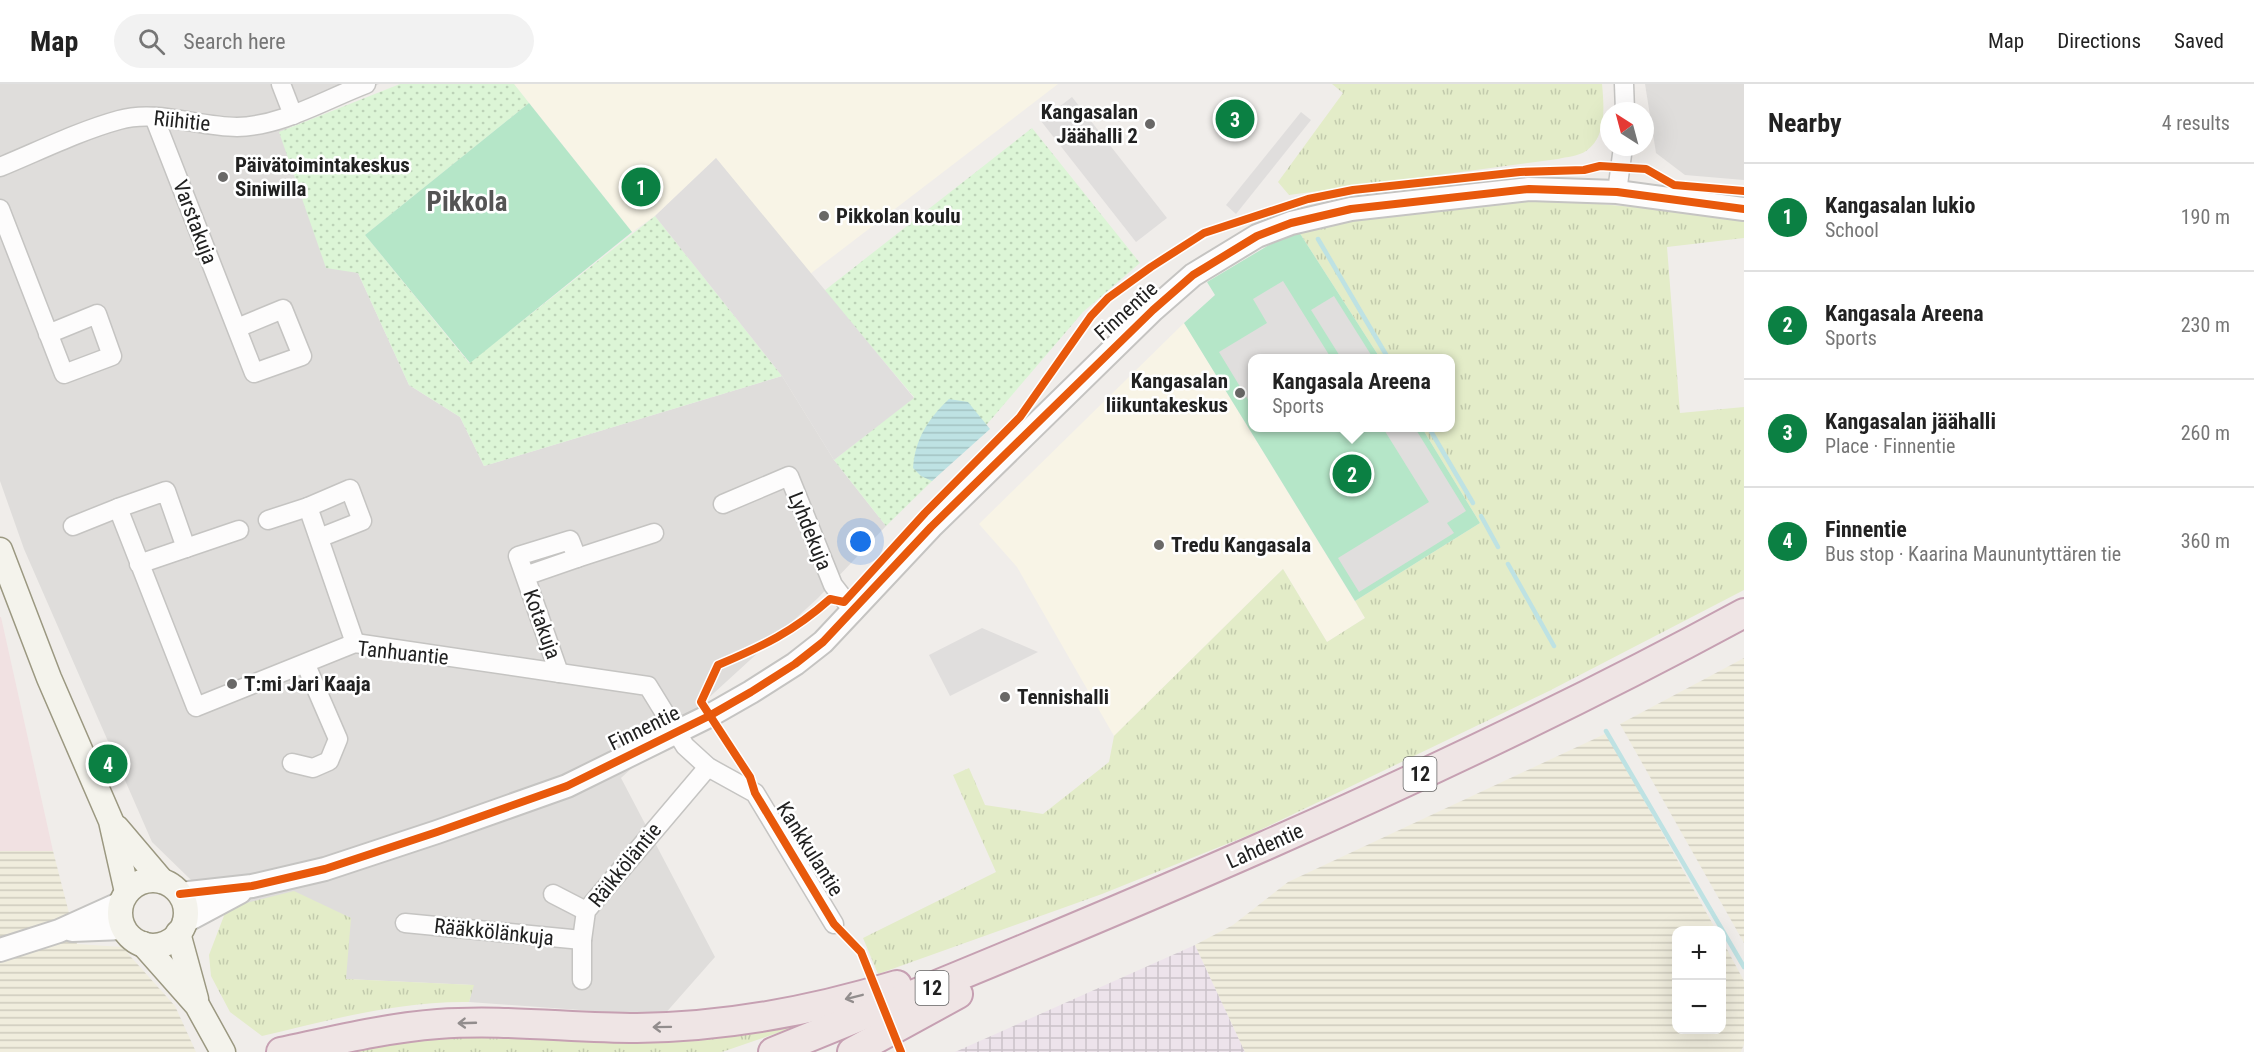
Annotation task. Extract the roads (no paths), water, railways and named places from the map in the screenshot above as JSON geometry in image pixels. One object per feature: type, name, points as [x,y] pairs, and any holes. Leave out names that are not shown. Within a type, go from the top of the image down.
[{"type":"highway","name":"Lahdentie","points":[[773,1052],[1090,923],[1333,816],[1607,684],[1744,613]]},
{"type":"highway","points":[[281,1052],[397,1029],[437,1024],[513,1022],[638,1028],[749,1019],[870,993],[1090,923]]},
{"type":"highway","points":[[852,1052],[1090,923]]},
{"type":"main road","points":[[0,550],[49,678],[111,821],[124,897],[120,912],[124,928],[129,935],[143,944],[197,1005],[223,1052]]},
{"type":"main road","points":[[111,821],[171,887],[186,912],[181,928],[197,1005]]},
{"type":"main road","points":[[124,897],[143,881],[171,887]]},
{"type":"main road","points":[[143,944],[162,944],[181,928]]},
{"type":"street","points":[[281,84],[293,115]]},
{"type":"street","name":"Riihitie","points":[[0,167],[120,119],[154,117],[236,127],[261,124],[293,115],[366,84]]},
{"type":"street","points":[[1624,84],[1625,102]]},
{"type":"street","name":"Varstakuja","points":[[154,117],[237,328]]},
{"type":"street","points":[[1617,192],[1622,156]]},
{"type":"street","name":"Finnentie","points":[[171,887],[252,886],[325,869],[567,786],[710,716],[795,664],[823,642],[854,612],[932,526],[1120,339],[1193,275],[1257,236],[1291,223],[1351,208],[1529,189],[1617,192],[1744,209]]},
{"type":"street","points":[[0,209],[48,334]]},
{"type":"street","name":"Lyhdekuja","points":[[723,504],[789,476],[832,585],[854,612]]},
{"type":"street","points":[[268,520],[308,507],[350,489],[362,521],[319,538]]},
{"type":"street","points":[[74,526],[166,491],[186,548]]},
{"type":"street","points":[[308,507],[355,644]]},
{"type":"street","name":"Tanhuantie","points":[[118,508],[196,707],[355,644],[648,686],[675,732]]},
{"type":"street","points":[[139,564],[239,530]]},
{"type":"street","name":"Kotakuja","points":[[559,673],[525,576],[654,533]]},
{"type":"street","points":[[292,764],[314,768],[329,761],[338,739],[306,665]]},
{"type":"street","name":"Kankkulantie","points":[[675,732],[708,767],[754,793],[834,924]]},
{"type":"street","name":"Räikköläntie","points":[[582,980],[582,940],[586,911],[708,767]]},
{"type":"street","name":"Finnentie","points":[[181,928],[252,886]]},
{"type":"street","points":[[553,894],[586,911]]},
{"type":"street","points":[[0,950],[59,931],[124,897]]},
{"type":"street","name":"Rääkkölänkuja","points":[[405,923],[582,940]]},
{"type":"street","points":[[59,931],[124,928]]},
{"type":"water","points":[[949,399],[968,402],[990,429],[932,481],[921,476],[913,468],[914,458],[924,430]]},
{"type":"waterway","points":[[1318,239],[1386,354]]},
{"type":"waterway","points":[[1431,432],[1473,503]]},
{"type":"waterway","points":[[1481,516],[1498,547]]},
{"type":"waterway","points":[[1508,564],[1554,646]]},
{"type":"waterway","points":[[1606,731],[1744,967]]},
{"type":"place","name":"Kangasalan jäähalli","points":[[1235,119]]},
{"type":"place","name":"Kangasalan Jäähalli 2","points":[[1150,124]]},
{"type":"place","name":"Päivätoimintakeskus Siniwilla","points":[[223,177]]},
{"type":"place","name":"Kangasalan lukio","points":[[641,187]]},
{"type":"place","name":"Pikkolan koulu","points":[[824,216]]},
{"type":"place","name":"Kangasalan liikuntakeskus","points":[[1240,393]]},
{"type":"place","name":"Kangasala Areena","points":[[1352,474]]},
{"type":"place","name":"Tredu Kangasala","points":[[1159,545]]},
{"type":"place","name":"T:mi Jari Kaaja","points":[[232,684]]},
{"type":"place","name":"Tennishalli","points":[[1005,697]]},
{"type":"place","name":"Finnentie","points":[[108,764]]},
{"type":"district","name":"Pikkola","points":[[467,202]]}]
